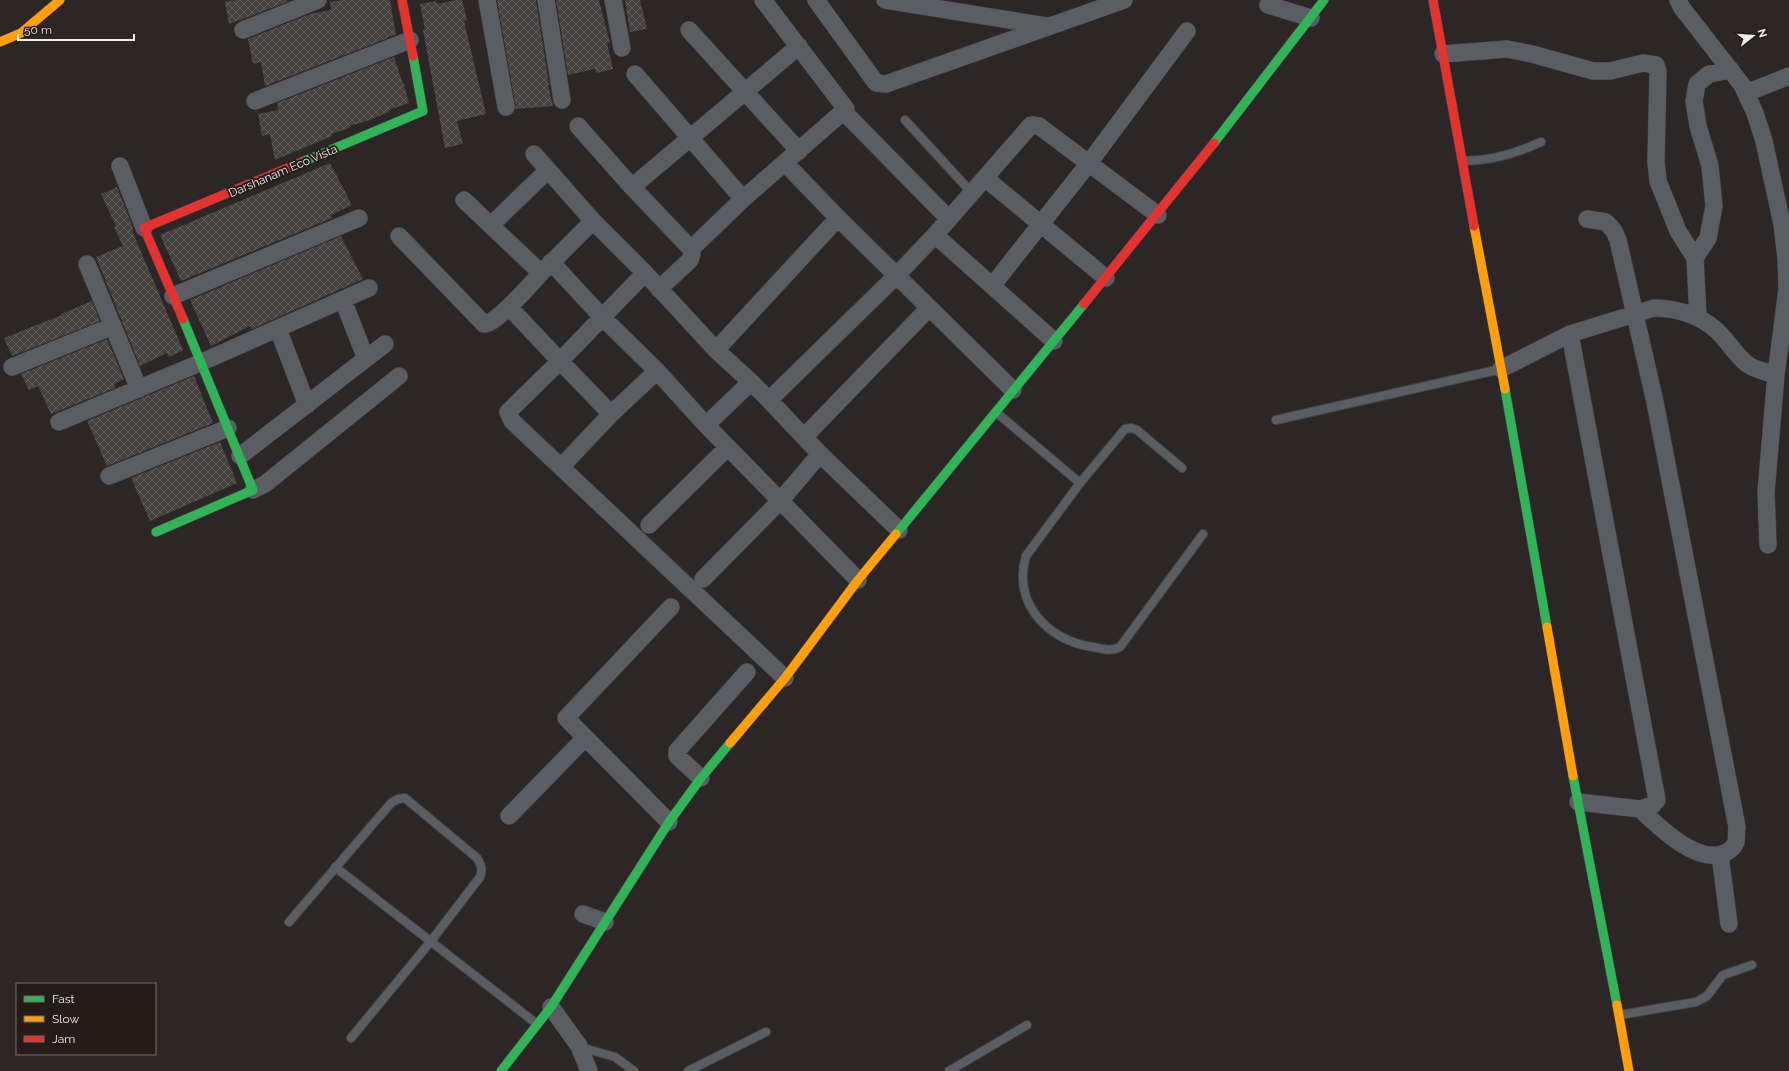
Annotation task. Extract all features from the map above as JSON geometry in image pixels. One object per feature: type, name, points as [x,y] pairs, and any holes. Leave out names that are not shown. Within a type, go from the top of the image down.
[{"type":"street","points":[[0,42],[21,33],[60,0]]},
{"type":"street","points":[[243,30],[318,0]]},
{"type":"street","name":"Darshanam Eco Vista","points":[[144,228],[421,112],[424,109],[402,0]]},
{"type":"street","points":[[487,0],[506,107]]},
{"type":"street","points":[[546,0],[562,100]]},
{"type":"street","points":[[613,0],[622,48]]},
{"type":"street","points":[[691,249],[743,199],[844,112],[845,106],[763,0]]},
{"type":"street","points":[[816,0],[876,83],[880,84],[886,84],[1124,0]]},
{"type":"street","points":[[885,0],[1048,27]]},
{"type":"street","points":[[501,1071],[551,1007],[669,822],[701,778],[785,678],[858,580],[1186,180],[1324,0]]},
{"type":"street","points":[[1433,0],[1461,161],[1501,369],[1578,802],[1629,1071]]},
{"type":"street","points":[[1678,0],[1682,8],[1731,70],[1746,93],[1755,113],[1764,141],[1782,224],[1786,258],[1787,289],[1776,375],[1766,492],[1768,545]]},
{"type":"street","points":[[1268,5],[1311,18]]},
{"type":"street","points":[[689,30],[800,151]]},
{"type":"street","points":[[992,286],[1089,164],[1187,31]]},
{"type":"street","points":[[255,101],[410,40]]},
{"type":"street","points":[[632,187],[799,46]]},
{"type":"street","points":[[1442,54],[1507,49],[1532,54],[1593,71],[1610,71],[1643,63],[1656,65],[1658,72],[1656,162],[1658,181],[1678,231],[1695,258],[1698,317]]},
{"type":"street","points":[[1695,258],[1708,238],[1714,206],[1710,166],[1698,126],[1694,101],[1697,84],[1709,74],[1731,70]]},
{"type":"street","points":[[635,74],[743,199]]},
{"type":"street","points":[[1746,93],[1789,76]]},
{"type":"street","points":[[844,112],[949,219]]},
{"type":"street","points":[[769,400],[935,236],[1031,125],[1034,125],[1158,214]]},
{"type":"street","points":[[578,126],[632,187],[691,249],[692,254],[690,260],[659,289]]},
{"type":"street","points":[[534,154],[593,221],[645,273],[716,350],[751,382],[820,454],[899,530]]},
{"type":"street","points":[[785,163],[928,308],[1013,390]]},
{"type":"street","points":[[120,166],[144,228],[202,362],[253,490]]},
{"type":"street","points":[[491,226],[548,170]]},
{"type":"street","points":[[985,178],[1106,278]]},
{"type":"street","points":[[464,200],[491,226],[546,268],[602,317],[656,370],[706,425],[858,580]]},
{"type":"street","points":[[173,296],[359,218]]},
{"type":"street","points":[[716,350],[838,218]]},
{"type":"street","points":[[1587,219],[1606,222],[1614,231],[1618,240],[1655,402],[1737,827],[1735,844],[1728,851],[1720,855],[1712,856],[1702,854],[1682,844],[1664,831],[1640,809]]},
{"type":"street","points":[[399,236],[484,324],[488,324],[509,307],[593,221]]},
{"type":"street","points":[[935,236],[1054,341]]},
{"type":"street","points":[[87,264],[139,389]]},
{"type":"street","points":[[645,273],[560,361],[508,412],[512,421],[785,678]]},
{"type":"street","points":[[59,422],[202,362],[369,288]]},
{"type":"street","points":[[343,300],[366,359]]},
{"type":"street","points":[[509,307],[611,414]]},
{"type":"street","points":[[804,437],[928,308]]},
{"type":"street","points":[[1501,369],[1570,334],[1654,308],[1666,308],[1698,317],[1721,334],[1746,364],[1752,368],[1776,375]]},
{"type":"street","points":[[12,367],[113,326]]},
{"type":"street","points":[[278,329],[306,405]]},
{"type":"street","points":[[1570,334],[1657,800],[1653,805],[1640,809],[1578,802]]},
{"type":"street","points":[[240,456],[385,344]]},
{"type":"street","points":[[561,467],[611,414],[656,370]]},
{"type":"street","points":[[156,532],[265,484],[399,376]]},
{"type":"street","points":[[706,425],[751,382]]},
{"type":"street","points":[[108,476],[228,428]]},
{"type":"street","points":[[649,525],[728,447]]},
{"type":"street","points":[[703,579],[780,500],[820,454]]},
{"type":"street","points":[[669,822],[567,720],[566,716],[671,607]]},
{"type":"street","points":[[701,778],[677,756],[677,751],[747,672]]},
{"type":"street","points":[[509,816],[585,738]]},
{"type":"street","points":[[1720,855],[1729,924]]},
{"type":"street","points":[[583,914],[605,922]]},
{"type":"street","points":[[551,1007],[579,1046],[588,1071]]},
{"type":"lane","points":[[905,120],[972,193]]},
{"type":"lane","points":[[1461,161],[1474,161],[1514,153],[1541,142]]},
{"type":"lane","points":[[1276,420],[1501,369]]},
{"type":"lane","points":[[996,412],[1080,483]]},
{"type":"lane","points":[[1182,468],[1137,430],[1131,428],[1125,429],[1080,483],[1026,556],[1022,570],[1026,596],[1036,617],[1061,638],[1090,647],[1111,650],[1120,647],[1203,534]]},
{"type":"lane","points":[[289,922],[391,803],[398,799],[405,798],[477,858],[482,870],[480,876],[431,941],[351,1038]]},
{"type":"lane","points":[[336,867],[538,1024]]},
{"type":"lane","points":[[1618,1015],[1696,1002],[1707,996],[1723,974],[1752,965]]},
{"type":"lane","points":[[949,1071],[1027,1025]]},
{"type":"lane","points":[[688,1071],[766,1032]]},
{"type":"lane","points":[[579,1046],[615,1057],[634,1071]]},
{"type":"building","points":[[235,0],[286,0],[287,2],[229,24],[225,2]]},
{"type":"building","points":[[342,0],[390,0],[396,35],[387,37],[388,38],[265,86],[261,62],[253,64],[248,39],[310,14],[331,10],[330,2]]},
{"type":"building","points":[[462,0],[467,20],[464,21],[486,114],[457,121],[463,144],[445,148],[423,30],[425,30],[420,4],[436,1],[437,4]]},
{"type":"building","points":[[497,0],[536,0],[548,85],[553,106],[516,109]]},
{"type":"building","points":[[556,0],[599,0],[610,43],[607,43],[613,69],[596,73],[595,69],[568,75]]},
{"type":"building","points":[[625,0],[640,0],[647,29],[630,32]]},
{"type":"building","points":[[394,57],[409,103],[389,110],[389,112],[364,122],[349,126],[350,128],[331,134],[332,136],[275,160],[270,134],[262,136],[258,114],[278,110],[277,103]]},
{"type":"building","points":[[330,163],[352,205],[331,215],[332,218],[181,281],[160,235]]},
{"type":"building","points":[[117,187],[132,225],[133,233],[183,350],[169,357],[167,353],[140,366],[96,257],[123,246],[114,227],[116,226],[101,194]]},
{"type":"building","points":[[341,236],[363,279],[252,329],[250,326],[211,346],[190,300]]},
{"type":"building","points":[[92,301],[100,321],[12,356],[4,338],[62,315],[61,314]]},
{"type":"building","points":[[107,339],[124,379],[114,384],[115,388],[51,414],[38,386],[29,390],[21,374]]},
{"type":"building","points":[[194,376],[213,423],[107,466],[87,421]]},
{"type":"building","points":[[220,442],[237,483],[150,521],[131,478]]},
{"type":"traffic: fast","points":[[1214,143],[1324,0]]},
{"type":"traffic: fast","points":[[302,162],[423,111],[413,56]]},
{"type":"traffic: fast","points":[[896,534],[1084,304]]},
{"type":"traffic: fast","points":[[156,532],[253,490],[183,319]]},
{"type":"traffic: fast","points":[[1505,389],[1547,627]]},
{"type":"traffic: fast","points":[[501,1071],[551,1007],[669,822],[701,778],[730,743]]},
{"type":"traffic: fast","points":[[1573,776],[1617,1005]]},
{"type":"traffic: slow","points":[[0,42],[21,33],[60,0]]},
{"type":"traffic: slow","points":[[1474,226],[1505,389]]},
{"type":"traffic: slow","points":[[730,743],[785,678],[858,580],[896,534]]},
{"type":"traffic: slow","points":[[1547,627],[1573,776]]},
{"type":"traffic: slow","points":[[1617,1005],[1629,1071]]},
{"type":"traffic: jam","points":[[402,0],[413,56]]},
{"type":"traffic: jam","points":[[1433,0],[1474,226]]},
{"type":"traffic: jam","points":[[1084,304],[1214,143]]},
{"type":"traffic: jam","points":[[183,319],[144,228],[302,162]]}]
